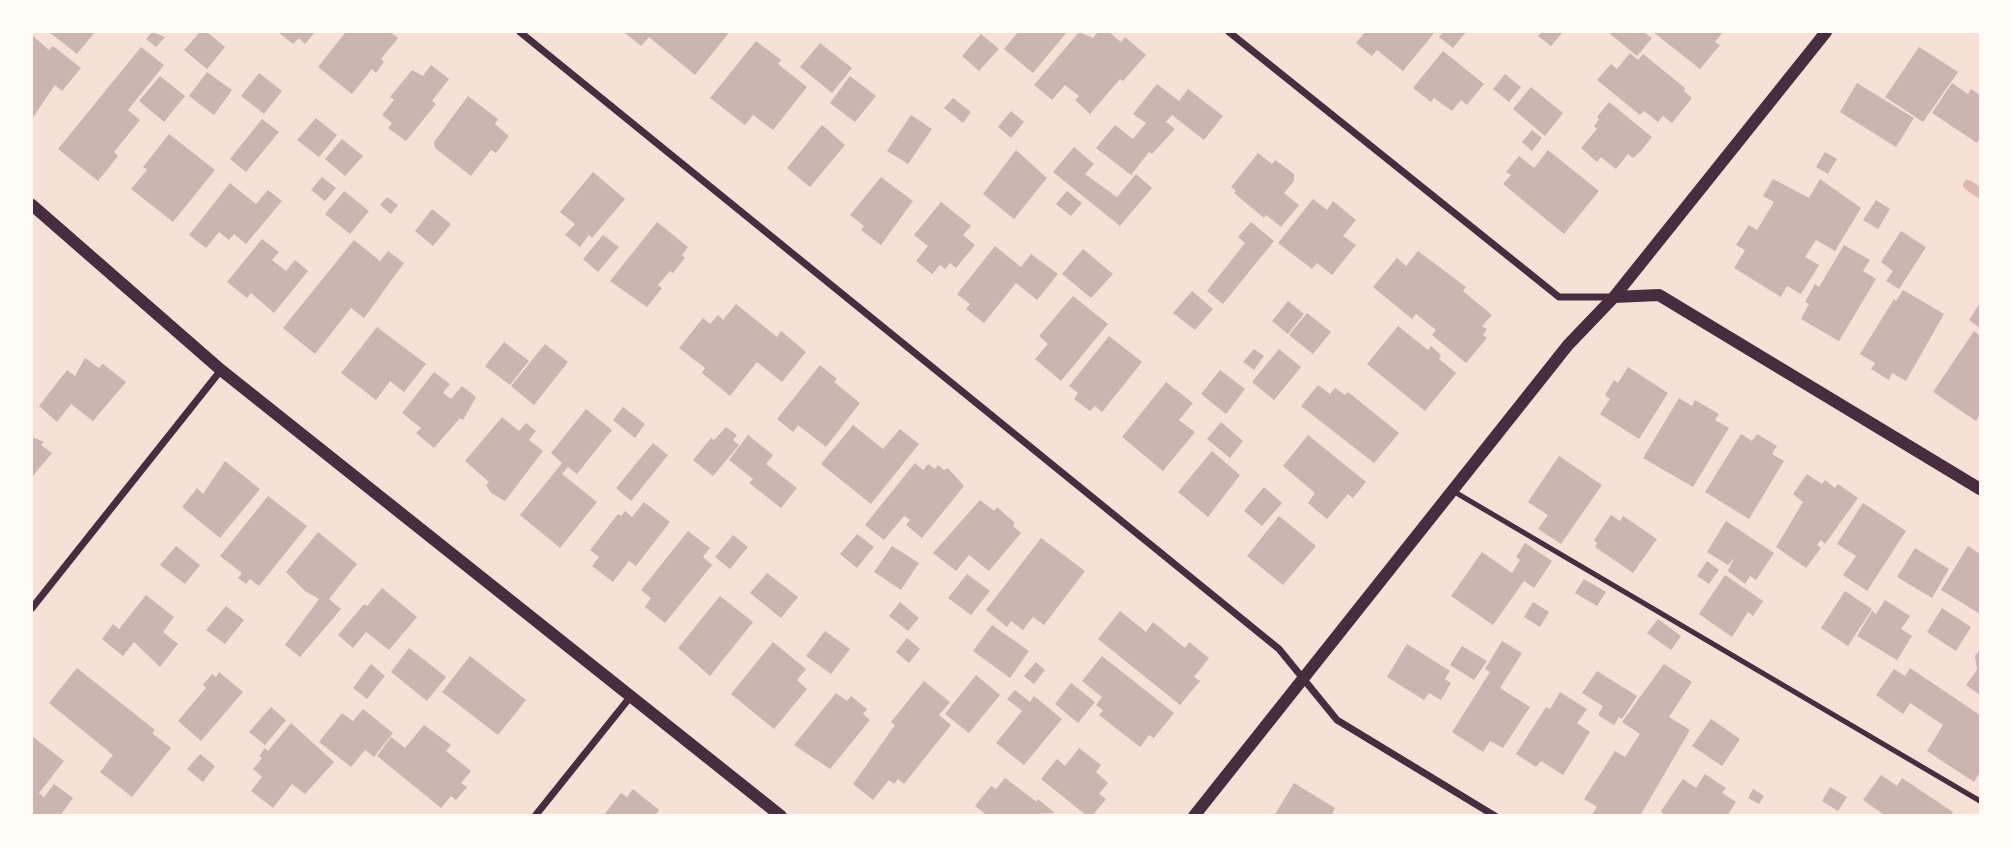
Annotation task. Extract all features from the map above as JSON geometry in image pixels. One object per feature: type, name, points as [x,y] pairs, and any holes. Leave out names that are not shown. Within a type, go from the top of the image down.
[{"type":"street","points":[[520,32],[1279,649],[1337,720],[1495,816]]},
{"type":"street","points":[[1228,32],[1559,297],[1659,295],[1980,489]]},
{"type":"street","points":[[1195,816],[1568,345],[1614,297],[1826,32]]},
{"type":"street","points":[[32,205],[221,370],[781,816]]},
{"type":"street","points":[[32,608],[221,370]]},
{"type":"street","points":[[535,816],[631,696]]},
{"type":"lane","points":[[1453,491],[1980,801]]},
{"type":"building","points":[[49,32],[95,32],[77,54]]},
{"type":"building","points":[[152,32],[165,37],[156,47],[146,39]]},
{"type":"building","points":[[200,32],[207,32],[225,47],[207,69],[184,50]]},
{"type":"building","points":[[278,32],[315,32],[305,44],[299,38],[293,44]]},
{"type":"building","points":[[343,32],[390,32],[398,38],[381,59],[384,62],[376,73],[372,69],[352,94],[318,67],[345,33]]},
{"type":"building","points":[[624,32],[728,34],[695,75],[649,37],[641,46]]},
{"type":"building","points":[[1018,32],[1067,32],[1033,73],[1004,49]]},
{"type":"building","points":[[1079,32],[1093,38],[1098,32],[1109,32],[1121,42],[1125,37],[1146,55],[1123,81],[1120,79],[1090,114],[1075,100],[1079,96],[1065,85],[1052,100],[1034,85]]},
{"type":"building","points":[[1365,32],[1435,32],[1403,71],[1377,50],[1372,56],[1356,43]]},
{"type":"building","points":[[1443,32],[1466,32],[1453,48],[1439,37]]},
{"type":"building","points":[[1542,32],[1562,33],[1551,46],[1538,36]]},
{"type":"building","points":[[1644,32],[1652,38],[1637,56],[1610,34]]},
{"type":"building","points":[[1653,32],[1723,32],[1715,42],[1720,45],[1700,69]]},
{"type":"building","points":[[981,34],[999,49],[979,71],[962,56]]},
{"type":"building","points":[[32,35],[49,50],[53,46],[81,68],[62,91],[55,85],[32,119]]},
{"type":"building","points":[[756,41],[781,60],[778,64],[807,87],[773,130],[753,115],[745,125],[710,98]]},
{"type":"building","points":[[820,43],[852,68],[832,93],[800,67]]},
{"type":"building","points":[[141,47],[164,65],[128,110],[140,120],[114,152],[118,156],[98,181],[58,149]]},
{"type":"building","points":[[1919,47],[1958,72],[1923,122],[1885,97]]},
{"type":"building","points":[[1443,51],[1484,84],[1467,105],[1461,100],[1452,111],[1434,98],[1431,102],[1413,88]]},
{"type":"building","points":[[1630,53],[1638,60],[1643,54],[1685,88],[1684,91],[1692,98],[1672,123],[1663,116],[1658,122],[1644,111],[1640,115],[1597,80],[1611,64],[1617,69]]},
{"type":"building","points":[[431,65],[449,79],[432,101],[436,104],[406,141],[388,128],[392,123],[382,115],[394,100],[390,97],[412,70],[423,76]]},
{"type":"building","points":[[207,72],[232,90],[214,115],[189,96]]},
{"type":"building","points":[[259,73],[282,91],[264,114],[241,96]]},
{"type":"building","points":[[1505,74],[1521,87],[1509,102],[1493,89]]},
{"type":"building","points":[[160,76],[185,96],[164,122],[139,101]]},
{"type":"building","points":[[850,76],[876,96],[855,122],[830,103]]},
{"type":"building","points":[[1857,83],[1914,118],[1896,147],[1840,112]]},
{"type":"building","points":[[1952,83],[1968,94],[1971,89],[1980,95],[1980,138],[1977,143],[1932,113]]},
{"type":"building","points":[[1157,84],[1179,101],[1188,89],[1223,116],[1204,140],[1172,115],[1166,122],[1175,129],[1152,154],[1149,152],[1131,175],[1096,148],[1115,125],[1133,139],[1146,123],[1133,114]]},
{"type":"building","points":[[1531,87],[1563,113],[1545,136],[1513,109]]},
{"type":"building","points":[[468,96],[498,119],[495,124],[509,136],[496,153],[491,150],[471,176],[435,148],[434,142]]},
{"type":"building","points":[[953,98],[971,112],[963,123],[944,108]]},
{"type":"building","points":[[1609,102],[1652,137],[1633,158],[1628,154],[1616,169],[1601,157],[1597,162],[1581,148],[1597,129],[1594,126],[1599,119],[1597,117]]},
{"type":"building","points":[[1011,111],[1024,122],[1011,138],[998,127]]},
{"type":"building","points":[[911,115],[932,129],[908,164],[887,151]]},
{"type":"building","points":[[316,118],[337,135],[319,157],[297,140]]},
{"type":"building","points":[[262,119],[279,132],[246,172],[230,159]]},
{"type":"building","points":[[822,125],[845,145],[810,187],[787,168]]},
{"type":"building","points":[[1532,130],[1542,138],[1532,151],[1522,142]]},
{"type":"building","points":[[169,134],[215,170],[173,222],[131,189],[147,170],[143,167]]},
{"type":"building","points":[[342,139],[363,156],[345,176],[325,159]]},
{"type":"building","points":[[1074,147],[1094,164],[1085,174],[1117,197],[1136,174],[1152,188],[1120,226],[1053,172]]},
{"type":"building","points":[[1016,150],[1047,178],[1014,219],[983,194]]},
{"type":"building","points":[[1548,150],[1599,191],[1564,234],[1503,184],[1511,175],[1506,172],[1519,156],[1534,168]]},
{"type":"building","points":[[1825,152],[1837,159],[1828,174],[1816,167]]},
{"type":"building","points":[[1258,153],[1272,164],[1275,160],[1294,174],[1294,181],[1284,193],[1299,205],[1281,227],[1266,215],[1264,218],[1234,193],[1236,191],[1231,187]]},
{"type":"building","points":[[593,172],[625,199],[592,238],[589,235],[580,247],[565,235],[575,224],[560,212]]},
{"type":"building","points":[[322,177],[336,188],[325,201],[311,190]]},
{"type":"building","points":[[881,177],[913,201],[881,245],[861,230],[864,226],[850,215]]},
{"type":"building","points":[[1773,179],[1809,198],[1820,179],[1861,208],[1835,251],[1816,240],[1805,257],[1819,265],[1801,294],[1787,286],[1781,297],[1734,268],[1745,250],[1736,245],[1749,225],[1757,230],[1774,202],[1763,196]]},
{"type":"building","points":[[230,183],[256,204],[268,190],[282,201],[246,244],[234,234],[229,240],[219,232],[206,248],[189,235]]},
{"type":"building","points":[[344,191],[369,211],[350,234],[325,214]]},
{"type":"building","points":[[1067,191],[1082,203],[1071,216],[1056,204]]},
{"type":"building","points":[[387,197],[398,205],[391,214],[380,205]]},
{"type":"building","points":[[1313,199],[1327,210],[1333,201],[1356,220],[1343,236],[1356,245],[1332,275],[1317,263],[1312,269],[1278,243]]},
{"type":"building","points":[[1876,200],[1890,209],[1878,229],[1863,220]]},
{"type":"building","points":[[941,202],[971,226],[963,235],[975,245],[956,268],[950,263],[945,269],[940,265],[932,274],[916,261],[928,246],[914,235]]},
{"type":"building","points":[[432,209],[451,224],[433,246],[415,231]]},
{"type":"building","points":[[657,222],[688,247],[682,255],[685,258],[673,273],[670,271],[658,285],[662,288],[647,307],[610,281]]},
{"type":"building","points":[[1251,222],[1274,241],[1223,304],[1207,291],[1245,243],[1238,237]]},
{"type":"building","points":[[1901,231],[1926,247],[1899,289],[1886,281],[1893,271],[1881,262]]},
{"type":"building","points":[[603,235],[619,247],[598,272],[583,259]]},
{"type":"building","points":[[262,239],[279,252],[272,260],[286,271],[295,260],[308,271],[274,313],[251,293],[247,298],[227,282]]},
{"type":"building","points":[[354,240],[380,261],[388,251],[404,263],[364,318],[351,308],[315,354],[283,328]]},
{"type":"building","points":[[1844,245],[1870,260],[1863,271],[1876,279],[1839,341],[1801,319],[1809,304],[1805,302],[1815,284],[1819,287]]},
{"type":"building","points":[[995,246],[1021,267],[1031,254],[1058,274],[1037,300],[1016,283],[984,323],[966,309],[970,304],[957,294]]},
{"type":"building","points":[[1083,249],[1113,274],[1091,298],[1062,274]]},
{"type":"building","points":[[1418,251],[1466,287],[1463,291],[1492,315],[1482,326],[1487,329],[1483,335],[1487,338],[1466,363],[1432,335],[1436,330],[1416,314],[1412,319],[1373,287],[1397,258],[1406,266]]},
{"type":"building","points":[[1903,290],[1944,314],[1906,381],[1892,373],[1889,380],[1871,369],[1875,363],[1860,354],[1894,299],[1896,301]]},
{"type":"building","points":[[1192,291],[1213,309],[1195,330],[1173,313]]},
{"type":"building","points":[[1073,296],[1108,324],[1061,381],[1035,359],[1048,344],[1039,336]]},
{"type":"building","points":[[1288,301],[1304,314],[1288,334],[1272,321]]},
{"type":"building","points":[[1980,303],[1980,328],[1969,320]]},
{"type":"building","points":[[736,304],[777,337],[781,331],[806,352],[782,382],[757,362],[730,396],[702,373],[705,368],[679,348],[703,318],[710,324],[718,315],[723,320]]},
{"type":"building","points":[[1307,313],[1331,332],[1313,354],[1289,335]]},
{"type":"building","points":[[1398,326],[1428,350],[1431,346],[1441,355],[1439,359],[1456,373],[1425,411],[1367,364]]},
{"type":"building","points":[[377,327],[426,364],[404,392],[390,381],[376,400],[341,373]]},
{"type":"building","points":[[1974,331],[1980,336],[1980,414],[1976,421],[1933,392]]},
{"type":"building","points":[[1109,336],[1142,362],[1102,412],[1095,406],[1090,411],[1074,399],[1078,393],[1069,386]]},
{"type":"building","points":[[504,342],[529,361],[510,385],[485,366]]},
{"type":"building","points":[[545,344],[568,362],[534,405],[511,386]]},
{"type":"building","points":[[1254,349],[1264,356],[1254,370],[1243,362]]},
{"type":"building","points":[[1279,349],[1301,367],[1274,400],[1252,382]]},
{"type":"building","points":[[85,358],[99,368],[103,364],[126,382],[93,421],[71,404],[57,422],[39,406],[67,370],[75,376]]},
{"type":"building","points":[[820,365],[837,379],[834,382],[860,403],[826,447],[798,425],[793,432],[777,419]]},
{"type":"building","points":[[1628,367],[1668,393],[1639,439],[1600,414],[1610,399],[1605,395],[1614,380],[1618,383]]},
{"type":"building","points":[[1220,370],[1245,389],[1226,414],[1201,394]]},
{"type":"building","points":[[434,372],[450,384],[443,393],[451,399],[462,386],[476,397],[463,420],[460,418],[434,448],[416,433],[421,428],[402,413]]},
{"type":"building","points":[[1166,382],[1193,403],[1179,420],[1195,432],[1163,471],[1122,437]]},
{"type":"building","points":[[1318,385],[1330,394],[1335,388],[1345,395],[1348,392],[1399,433],[1374,463],[1301,406]]},
{"type":"building","points":[[1679,398],[1692,406],[1695,400],[1719,414],[1715,420],[1729,428],[1693,487],[1643,458]]},
{"type":"building","points":[[623,407],[645,424],[635,438],[613,420]]},
{"type":"building","points":[[586,409],[612,430],[577,474],[568,467],[562,474],[597,502],[560,548],[520,515],[562,463],[551,453]]},
{"type":"building","points":[[502,417],[519,431],[526,423],[536,431],[529,440],[543,451],[505,501],[491,493],[486,485],[489,482],[465,461]]},
{"type":"building","points":[[1221,422],[1243,441],[1230,458],[1207,439]]},
{"type":"building","points":[[853,425],[883,449],[900,429],[919,444],[871,504],[821,464]]},
{"type":"building","points":[[726,427],[737,435],[733,440],[739,445],[713,476],[693,460],[711,438],[714,440]]},
{"type":"building","points":[[1741,434],[1752,441],[1757,434],[1777,446],[1772,454],[1784,461],[1749,519],[1705,492]]},
{"type":"building","points":[[748,435],[773,455],[766,464],[797,488],[781,508],[749,483],[753,479],[729,460]]},
{"type":"building","points":[[1308,435],[1366,482],[1353,498],[1348,494],[1327,519],[1308,503],[1315,493],[1283,466]]},
{"type":"building","points":[[32,437],[44,442],[41,445],[52,453],[32,477]]},
{"type":"building","points":[[653,443],[668,455],[631,501],[616,488]]},
{"type":"building","points":[[1212,451],[1240,475],[1208,517],[1178,492]]},
{"type":"building","points":[[1559,456],[1602,485],[1561,544],[1538,529],[1548,515],[1528,502]]},
{"type":"building","points":[[225,461],[260,489],[220,538],[182,507],[197,488],[203,494]]},
{"type":"building","points":[[915,463],[923,470],[928,464],[935,469],[938,465],[944,470],[948,468],[964,486],[922,538],[906,525],[910,520],[904,516],[884,540],[865,525]]},
{"type":"building","points":[[1807,474],[1822,484],[1825,480],[1835,488],[1838,484],[1858,498],[1825,544],[1821,540],[1817,545],[1821,548],[1806,568],[1776,547],[1803,502],[1793,494]]},
{"type":"building","points":[[1264,487],[1282,503],[1262,526],[1244,511]]},
{"type":"building","points":[[268,496],[307,526],[259,586],[250,579],[246,584],[238,578],[242,573],[220,556]]},
{"type":"building","points":[[980,500],[994,511],[997,507],[1015,523],[1013,526],[1021,533],[989,571],[969,555],[956,571],[933,553]]},
{"type":"building","points":[[644,502],[670,522],[636,566],[629,561],[613,582],[592,566],[599,557],[590,550],[618,514],[621,516],[625,511],[632,517]]},
{"type":"building","points":[[1863,503],[1906,531],[1867,591],[1843,575],[1856,556],[1837,544]]},
{"type":"building","points":[[1611,515],[1620,521],[1623,516],[1657,539],[1633,573],[1595,547],[1597,543],[1594,540]]},
{"type":"building","points":[[1279,516],[1316,546],[1283,585],[1247,556]]},
{"type":"building","points":[[1726,521],[1774,553],[1756,580],[1750,576],[1745,584],[1728,571],[1734,558],[1728,565],[1707,552]]},
{"type":"building","points":[[688,531],[710,548],[703,557],[712,565],[665,623],[645,607],[651,598],[641,590]]},
{"type":"building","points":[[318,532],[357,564],[329,599],[341,609],[300,657],[285,645],[319,599],[305,591],[286,572]]},
{"type":"building","points":[[857,534],[874,547],[857,568],[840,554]]},
{"type":"building","points":[[733,535],[748,547],[730,569],[715,557]]},
{"type":"building","points":[[1041,538],[1085,571],[1044,625],[1033,617],[1023,630],[1011,621],[1007,627],[986,610]]},
{"type":"building","points":[[1525,543],[1552,561],[1534,588],[1524,581],[1493,625],[1451,596],[1482,552],[1512,573],[1520,560],[1516,557]]},
{"type":"building","points":[[176,546],[200,565],[185,584],[160,565]]},
{"type":"building","points":[[892,546],[919,563],[901,590],[874,572]]},
{"type":"building","points":[[1968,546],[1980,554],[1980,614],[1941,590]]},
{"type":"building","points":[[1915,548],[1949,569],[1932,598],[1897,577]]},
{"type":"building","points":[[1707,561],[1719,570],[1709,584],[1697,576]]},
{"type":"building","points":[[767,573],[798,597],[781,618],[750,593]]},
{"type":"building","points":[[967,574],[990,591],[971,615],[948,598]]},
{"type":"building","points":[[1725,575],[1763,601],[1753,616],[1748,612],[1732,637],[1699,614]]},
{"type":"building","points":[[1584,579],[1606,592],[1597,606],[1575,593]]},
{"type":"building","points":[[382,588],[417,617],[389,650],[366,632],[353,648],[338,635],[364,604],[367,606]]},
{"type":"building","points":[[1845,591],[1872,609],[1848,646],[1821,628]]},
{"type":"building","points":[[146,595],[174,617],[163,632],[178,644],[160,667],[134,642],[123,656],[102,639],[113,624],[119,629]]},
{"type":"building","points":[[720,596],[753,622],[710,676],[678,648]]},
{"type":"building","points":[[1885,600],[1910,616],[1901,629],[1912,636],[1897,660],[1857,636],[1872,611],[1876,614]]},
{"type":"building","points":[[900,602],[919,618],[908,631],[889,616]]},
{"type":"building","points":[[1533,602],[1549,612],[1540,627],[1524,617]]},
{"type":"building","points":[[226,606],[244,620],[225,644],[206,630]]},
{"type":"building","points":[[1942,608],[1971,627],[1956,651],[1927,632]]},
{"type":"building","points":[[1120,611],[1146,632],[1153,622],[1185,648],[1189,642],[1209,658],[1194,677],[1200,681],[1180,705],[1098,639]]},
{"type":"building","points":[[1658,619],[1681,636],[1671,650],[1647,633]]},
{"type":"building","points":[[992,625],[1029,651],[1010,678],[973,651]]},
{"type":"building","points":[[825,631],[850,649],[831,674],[806,656]]},
{"type":"building","points":[[907,638],[920,649],[909,663],[896,652]]},
{"type":"building","points":[[1502,641],[1522,653],[1500,688],[1530,707],[1503,748],[1490,741],[1483,752],[1452,732],[1490,672],[1485,669]]},
{"type":"building","points":[[773,642],[806,669],[797,680],[807,689],[774,729],[731,694]]},
{"type":"building","points":[[1407,644],[1450,671],[1445,679],[1451,683],[1441,700],[1429,693],[1424,700],[1387,677]]},
{"type":"building","points":[[1462,646],[1487,661],[1474,680],[1450,665]]},
{"type":"building","points":[[409,648],[446,677],[427,701],[391,672]]},
{"type":"building","points":[[1980,649],[1980,695],[1966,685],[1977,670],[1975,656]]},
{"type":"building","points":[[470,656],[526,700],[498,735],[442,692]]},
{"type":"building","points":[[1102,656],[1174,713],[1154,738],[1149,735],[1140,747],[1099,715],[1103,710],[1096,705],[1102,697],[1082,681]]},
{"type":"building","points":[[1036,662],[1045,670],[1034,684],[1024,676]]},
{"type":"building","points":[[371,664],[385,676],[367,699],[353,688]]},
{"type":"building","points":[[1664,664],[1692,682],[1669,717],[1690,730],[1640,816],[1591,816],[1597,807],[1584,799],[1615,751],[1625,757],[1640,734],[1622,722]]},
{"type":"building","points":[[77,668],[155,730],[152,733],[171,748],[132,797],[100,772],[113,755],[49,703]]},
{"type":"building","points":[[1910,668],[1980,715],[1980,772],[1974,782],[1927,751],[1943,725],[1910,703],[1903,714],[1876,695],[1894,669],[1905,676]]},
{"type":"building","points":[[1597,671],[1637,696],[1622,719],[1619,717],[1614,725],[1598,715],[1603,706],[1582,693]]},
{"type":"building","points":[[219,672],[243,692],[201,741],[178,721],[206,688],[203,685],[212,674],[216,677]]},
{"type":"building","points":[[976,675],[1000,695],[969,733],[945,714]]},
{"type":"building","points":[[924,681],[950,702],[939,715],[951,725],[904,784],[898,779],[894,784],[889,780],[873,800],[853,784],[895,725],[891,722]]},
{"type":"building","points":[[1071,683],[1095,702],[1078,723],[1055,704]]},
{"type":"building","points":[[1015,690],[1030,702],[1034,696],[1062,719],[1024,765],[996,743],[1022,711],[1007,699]]},
{"type":"building","points":[[1560,692],[1587,709],[1577,723],[1590,732],[1563,775],[1541,761],[1536,767],[1516,754],[1546,707],[1550,709]]},
{"type":"building","points":[[836,693],[847,701],[851,696],[867,709],[863,714],[870,720],[830,769],[794,745]]},
{"type":"building","points":[[271,707],[286,720],[265,745],[249,732]]},
{"type":"building","points":[[363,709],[393,733],[374,757],[365,750],[351,767],[319,742],[342,713],[353,721]]},
{"type":"building","points":[[1711,719],[1740,739],[1722,766],[1692,746]]},
{"type":"building","points":[[291,723],[334,762],[305,794],[292,784],[273,808],[251,791],[262,777],[253,769],[262,758],[259,756],[265,748],[268,751]]},
{"type":"building","points":[[424,725],[451,745],[446,751],[471,771],[461,783],[467,787],[456,800],[451,796],[441,808],[377,756],[391,737],[405,748]]},
{"type":"building","points":[[32,736],[64,761],[39,793],[44,797],[54,784],[73,798],[60,816],[32,816]]},
{"type":"building","points":[[1079,748],[1101,765],[1096,772],[1108,783],[1099,794],[1106,799],[1092,816],[1087,816],[1041,779],[1057,759],[1065,766]]},
{"type":"building","points":[[200,754],[215,766],[203,782],[187,769]]},
{"type":"building","points":[[1705,774],[1726,788],[1722,793],[1736,802],[1727,816],[1665,816],[1661,811],[1683,779],[1696,788]]},
{"type":"building","points":[[1881,775],[1897,786],[1902,778],[1953,812],[1950,816],[1886,816],[1863,800]]},
{"type":"building","points":[[1005,778],[1055,813],[988,816],[975,806],[991,786],[996,789]]},
{"type":"building","points":[[1294,783],[1335,808],[1331,816],[1274,816]]},
{"type":"building","points":[[1830,787],[1847,797],[1838,811],[1822,801]]},
{"type":"building","points":[[633,789],[659,810],[655,816],[603,816],[621,793],[627,797]]},
{"type":"building","points":[[1753,789],[1764,796],[1759,804],[1748,798]]},
{"type":"waterway","points":[[1968,185],[1980,193]]}]
